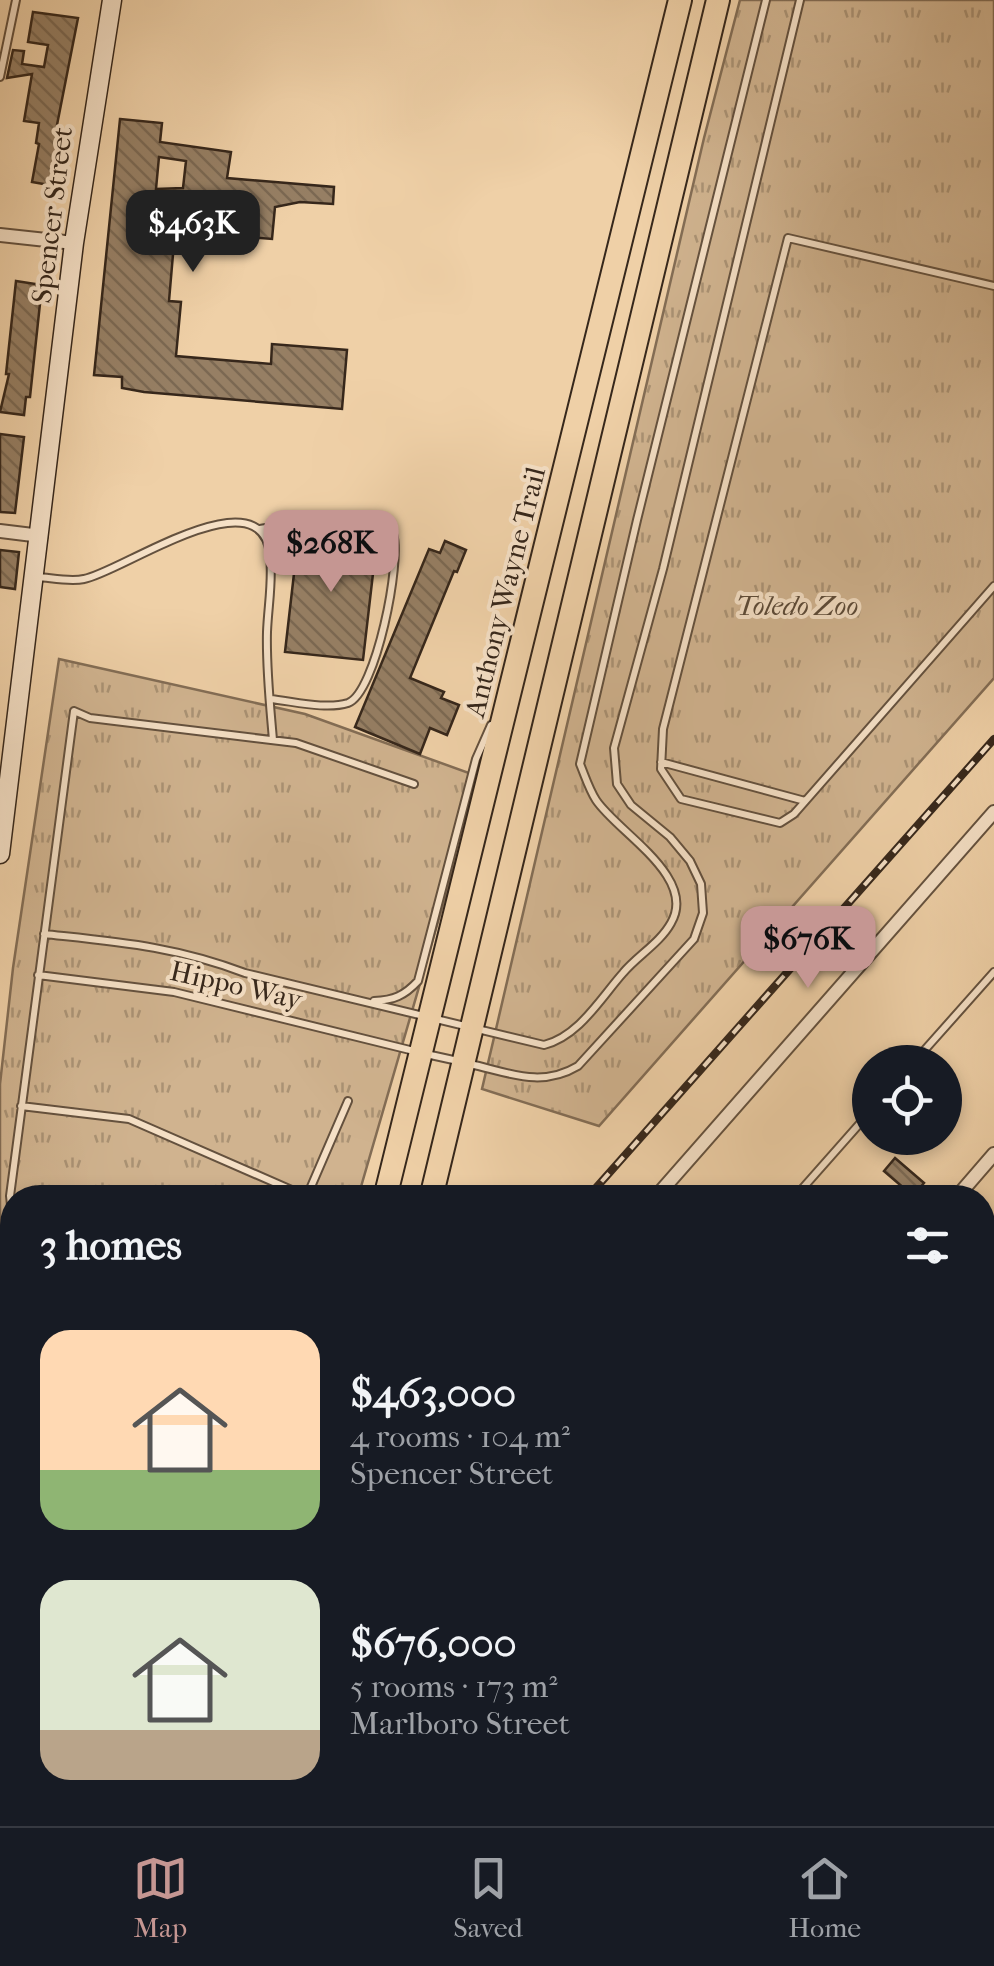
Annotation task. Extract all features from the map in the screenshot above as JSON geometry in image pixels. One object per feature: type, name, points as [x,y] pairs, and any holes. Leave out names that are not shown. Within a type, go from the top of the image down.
[{"type":"highway","name":"Anthony Wayne Trail","points":[[388,1185],[680,0]]},
{"type":"highway","points":[[434,1185],[718,0]]},
{"type":"street","name":"Spencer Street","points":[[0,854],[74,243],[112,0]]},
{"type":"street","points":[[0,234],[74,243]]},
{"type":"street","points":[[0,531],[41,536]]},
{"type":"street","points":[[666,1185],[994,812]]},
{"type":"street","points":[[967,1185],[994,1154]]},
{"type":"lane","points":[[0,77],[16,0]]},
{"type":"lane","name":"Hippo Way","points":[[44,934],[167,948],[245,973],[544,1045],[572,1032],[674,920],[673,884],[595,799],[580,764],[766,0]]},
{"type":"lane","name":"Hippo Way","points":[[38,975],[174,992],[541,1080],[578,1066],[694,939],[703,914],[701,884],[690,861],[670,838],[631,805],[618,784],[614,748],[664,569],[800,0]]},
{"type":"lane","points":[[994,286],[788,238],[663,729],[661,769],[680,799],[780,823],[805,801],[994,586]]},
{"type":"lane","points":[[259,529],[304,521],[352,521],[393,534],[397,545],[396,570],[378,643],[368,680],[357,696],[348,703],[327,704],[270,699]]},
{"type":"lane","points":[[36,577],[84,579],[195,530],[244,524],[259,529],[266,534],[270,553],[267,633],[273,740]]},
{"type":"lane","points":[[369,1002],[392,1000],[407,993],[418,981],[476,759],[518,664]]},
{"type":"lane","points":[[11,1185],[74,711],[90,718],[296,743],[414,784]]},
{"type":"lane","points":[[661,762],[805,801]]},
{"type":"lane","points":[[929,1045],[994,972]]},
{"type":"lane","points":[[313,1185],[348,1101]]},
{"type":"lane","points":[[22,1106],[129,1119],[281,1185]]},
{"type":"lane","points":[[805,1185],[852,1132]]},
{"type":"green space","name":"Toledo Zoo","points":[[740,0],[994,0],[994,678],[599,1126],[482,1089],[704,138]]},
{"type":"green space","points":[[59,659],[305,714],[480,777],[361,1185],[0,1185],[0,1084],[13,968]]},
{"type":"building","points":[[33,12],[78,18],[56,130],[61,131],[58,149],[62,150],[55,186],[32,182],[39,123],[24,121],[32,74],[7,78],[13,50],[24,51],[22,64],[44,67],[48,45],[28,42]]},
{"type":"building","points":[[120,119],[162,123],[160,142],[231,152],[227,178],[334,187],[333,204],[300,202],[275,207],[272,239],[175,231],[169,301],[181,302],[176,356],[271,364],[272,344],[347,350],[342,409],[144,392],[122,388],[122,377],[94,375]],"holes":[[[159,157],[186,161],[183,188],[156,189]]]},
{"type":"building","points":[[16,281],[42,285],[30,397],[26,397],[24,415],[0,412],[9,374]]},
{"type":"building","points":[[0,434],[24,437],[15,513],[0,512]]},
{"type":"building","points":[[299,530],[377,539],[363,660],[285,652]]},
{"type":"building","points":[[445,541],[466,550],[410,678],[444,692],[441,698],[459,705],[447,735],[430,728],[420,754],[355,727],[429,549],[440,553]]},
{"type":"building","points":[[0,550],[19,552],[15,589],[0,587]]},
{"type":"building","points":[[895,1158],[924,1183],[900,1185],[884,1171]]},
{"type":"railway","points":[[599,1185],[994,739]]}]
